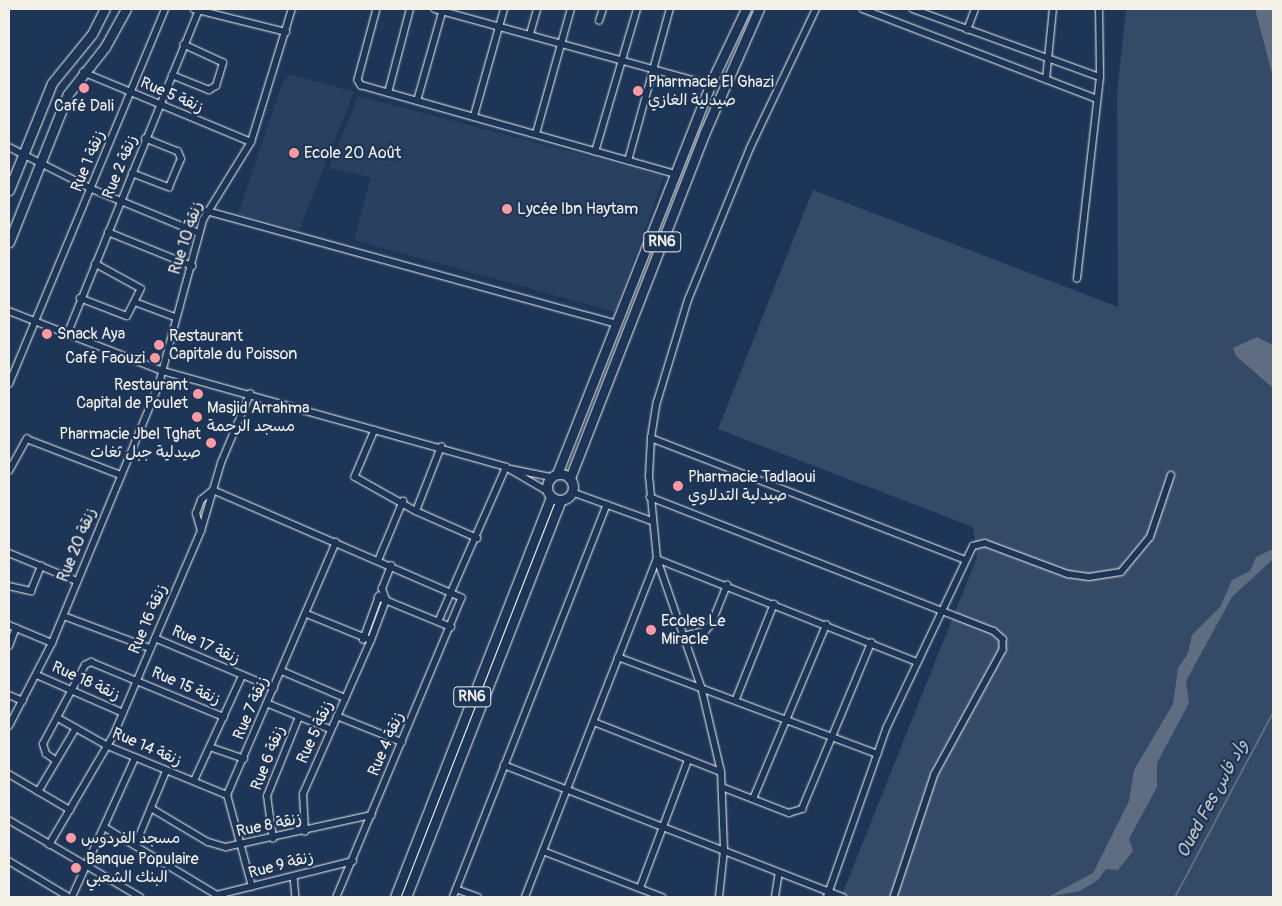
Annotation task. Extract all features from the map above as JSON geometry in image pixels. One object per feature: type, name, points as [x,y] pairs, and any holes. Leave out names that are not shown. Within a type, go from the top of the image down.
[{"type":"main road","points":[[9,190],[52,83],[92,34],[105,9]]},
{"type":"main road","points":[[9,242],[68,94],[83,72],[110,40],[126,9]]},
{"type":"main road","name":"RN6","points":[[395,897],[549,494],[554,476],[617,324],[710,85],[746,9]]},
{"type":"main road","name":"RN6","points":[[572,492],[570,478],[704,134],[759,9]]},
{"type":"main road","points":[[554,476],[570,478]]},
{"type":"main road","points":[[549,494],[561,500],[572,492]]},
{"type":"main road","name":"RN6","points":[[406,897],[561,500]]},
{"type":"street","name":"Rue 1 زنقة","points":[[37,323],[165,9]]},
{"type":"street","points":[[196,9],[286,32]]},
{"type":"street","name":"Rue 2 زنقة","points":[[67,335],[80,298],[184,45],[196,9]]},
{"type":"street","name":"Rue 10 زنقة","points":[[163,371],[175,317],[192,266],[206,211],[251,142],[292,9]]},
{"type":"street","points":[[377,9],[358,80],[388,93],[675,174]]},
{"type":"street","points":[[388,93],[410,9]]},
{"type":"street","points":[[434,9],[710,85]]},
{"type":"street","points":[[474,116],[504,9]]},
{"type":"street","points":[[530,34],[537,9]]},
{"type":"street","points":[[536,134],[570,9]]},
{"type":"street","points":[[600,21],[603,9]]},
{"type":"street","points":[[595,152],[637,9]]},
{"type":"street","points":[[628,161],[670,9]]},
{"type":"street","points":[[718,897],[724,850],[721,772],[700,688],[657,559],[650,497],[651,438],[657,402],[688,300],[750,148],[816,9]]},
{"type":"street","points":[[863,9],[1097,99]]},
{"type":"street","points":[[913,9],[924,11],[967,30],[1100,77]]},
{"type":"street","points":[[967,30],[975,9]]},
{"type":"street","points":[[1046,80],[1050,60],[1053,9]]},
{"type":"street","points":[[1076,279],[1100,77],[1099,9]]},
{"type":"street","points":[[417,101],[443,10]]},
{"type":"street","points":[[172,74],[209,90],[216,86],[223,63],[184,45]]},
{"type":"street","name":"Rue 5 زنقة","points":[[83,72],[251,142]]},
{"type":"street","points":[[132,173],[168,186],[181,159],[178,152],[146,139]]},
{"type":"street","points":[[9,146],[40,166],[199,233]]},
{"type":"street","points":[[206,211],[617,324]]},
{"type":"street","points":[[108,232],[192,266]]},
{"type":"street","points":[[80,298],[124,316],[135,302],[139,284],[95,264]]},
{"type":"street","points":[[135,302],[175,317]]},
{"type":"street","points":[[9,311],[163,371],[441,447],[508,468],[554,476]]},
{"type":"street","points":[[9,384],[37,323]]},
{"type":"street","name":"Rue 20 زنقة","points":[[9,726],[37,675],[64,616],[163,371]]},
{"type":"street","name":"Rue 16 زنقة","points":[[49,845],[108,746],[138,681],[150,648],[202,531],[213,490],[250,394]]},
{"type":"street","points":[[375,430],[355,478],[404,501],[416,511],[477,538]]},
{"type":"street","points":[[651,438],[965,560]]},
{"type":"street","points":[[9,471],[10,462],[20,447],[34,440],[121,475]]},
{"type":"street","points":[[416,511],[441,447]]},
{"type":"street","points":[[508,468],[549,494]]},
{"type":"street","points":[[438,622],[508,468]]},
{"type":"street","points":[[828,894],[877,754],[917,662],[965,560],[978,543],[1068,574],[1089,577],[1121,572],[1150,537],[1171,475]]},
{"type":"street","points":[[202,531],[196,514],[200,500],[213,490],[451,591]]},
{"type":"street","points":[[572,492],[652,521]]},
{"type":"street","points":[[650,497],[998,633],[1003,650],[935,774],[894,897]]},
{"type":"street","points":[[378,561],[404,501]]},
{"type":"street","points":[[453,897],[607,505]]},
{"type":"street","name":"Rue 7 زنقة","points":[[227,795],[269,704],[336,542]]},
{"type":"street","points":[[9,560],[10,553],[77,581]]},
{"type":"street","points":[[657,559],[727,585],[917,662]]},
{"type":"street","points":[[525,897],[657,559]]},
{"type":"street","points":[[9,586],[31,590],[42,566]]},
{"type":"street","points":[[362,637],[391,566]]},
{"type":"street","points":[[683,636],[705,631],[711,625],[727,585]]},
{"type":"street","name":"Rue 4 زنقة","points":[[337,897],[461,601],[451,591]]},
{"type":"street","points":[[380,595],[386,600],[451,627]]},
{"type":"street","name":"Rue 5 زنقة","points":[[305,832],[303,794],[386,600]]},
{"type":"street","points":[[736,699],[774,604]]},
{"type":"street","points":[[306,614],[362,637],[368,642]]},
{"type":"street","name":"Rue 17 زنقة","points":[[64,616],[150,648]]},
{"type":"street","points":[[9,625],[52,643]]},
{"type":"street","points":[[753,799],[826,625]]},
{"type":"street","points":[[9,646],[16,628]]},
{"type":"street","name":"Rue 17 زنقة","points":[[155,638],[274,688]]},
{"type":"street","points":[[722,787],[789,813],[802,810],[871,643]]},
{"type":"street","points":[[618,657],[788,718],[877,754]]},
{"type":"street","name":"Rue 18 زنقة","points":[[73,691],[85,665],[98,663],[138,681]]},
{"type":"street","points":[[282,671],[345,698]]},
{"type":"street","name":"Rue 18 زنقة","points":[[37,675],[123,713]]},
{"type":"street","name":"Rue 15 زنقة","points":[[194,781],[242,676]]},
{"type":"street","name":"Rue 15 زنقة","points":[[138,681],[224,717]]},
{"type":"street","points":[[56,762],[43,747],[73,691]]},
{"type":"street","points":[[9,695],[23,701]]},
{"type":"street","points":[[269,704],[330,729]]},
{"type":"street","points":[[337,716],[402,742]]},
{"type":"street","name":"Rue 6 زنقة","points":[[273,839],[267,796],[299,717]]},
{"type":"street","name":"Rue 14 زنقة","points":[[58,718],[108,746],[227,795]]},
{"type":"street","points":[[594,722],[721,772]]},
{"type":"street","points":[[38,792],[76,728]]},
{"type":"street","points":[[210,747],[244,759]]},
{"type":"street","points":[[9,861],[70,897],[88,869],[135,758]]},
{"type":"street","points":[[640,888],[688,760]]},
{"type":"street","points":[[504,765],[724,850],[828,894],[842,897]]},
{"type":"street","points":[[135,846],[166,771]]},
{"type":"street","points":[[9,774],[70,810]]},
{"type":"street","points":[[227,795],[252,887]]},
{"type":"street","name":"Rue 8 زنقة","points":[[151,808],[208,842],[240,847],[372,815]]},
{"type":"street","points":[[9,820],[88,869],[140,897]]},
{"type":"street","points":[[106,828],[217,896]]},
{"type":"street","points":[[543,851],[662,897]]},
{"type":"street","name":"Rue 9 زنقة","points":[[217,896],[353,861]]},
{"type":"street","points":[[775,897],[779,873]]},
{"type":"street","points":[[294,876],[296,897]]},
{"type":"street","points":[[456,889],[478,897]]},
{"type":"shaded area","points":[[1126,9],[1273,9],[1273,897],[841,897],[977,557],[973,527],[718,429],[813,190],[1118,307],[1117,93]]},
{"type":"shaded area","points":[[1255,9],[1273,9],[1273,77]]},
{"type":"shaded area","name":"Ecole 20 Août","points":[[290,74],[354,92],[299,230],[238,214],[282,84]]},
{"type":"shaded area","name":"Lycée Ibn Haytam","points":[[358,96],[664,176],[615,312],[354,240],[371,177],[329,168]]},
{"type":"shaded area","points":[[1257,337],[1273,345],[1273,388],[1236,356],[1233,348]]},
{"type":"shaded area","points":[[1273,549],[1273,559],[1232,597],[1186,681],[1189,703],[1157,763],[1157,787],[1129,839],[1133,851],[1118,870],[1106,869],[1098,880],[1080,891],[1048,897],[1093,873],[1129,801],[1134,770],[1173,704],[1178,668],[1188,653],[1192,635],[1220,607],[1232,580],[1250,571],[1256,557]]},
{"type":"waterway","name":"Oued Fes واد فاس","points":[[1175,897],[1273,713]]},
{"type":"place","name":"Café Dali","points":[[84,88]]},
{"type":"place","name":"Pharmacie El Ghazi صيدلية الغازي","points":[[638,91]]},
{"type":"place","name":"Ecole 20 Août","points":[[294,153]]},
{"type":"place","name":"Lycée Ibn Haytam","points":[[507,209]]},
{"type":"place","name":"Snack Aya","points":[[47,334]]},
{"type":"place","name":"Restaurant Capitale du Poisson","points":[[159,345]]},
{"type":"place","name":"Café Faouzi","points":[[155,358]]},
{"type":"place","name":"Restaurant Capital de Poulet","points":[[198,394]]},
{"type":"place","name":"Masjid Arrahma مسجد الرحمة","points":[[197,417]]},
{"type":"place","name":"Pharmacie Jbel Tghat صيدلية جبل ثغات","points":[[211,443]]},
{"type":"place","name":"Pharmacie Tadlaoui صيدلية التدلاوي","points":[[678,486]]},
{"type":"place","name":"Ecoles Le Miracle","points":[[651,630]]},
{"type":"place","name":"مسجد الفردوس","points":[[71,838]]},
{"type":"place","name":"Banque Populaire البنك الشعبي","points":[[76,868]]}]
